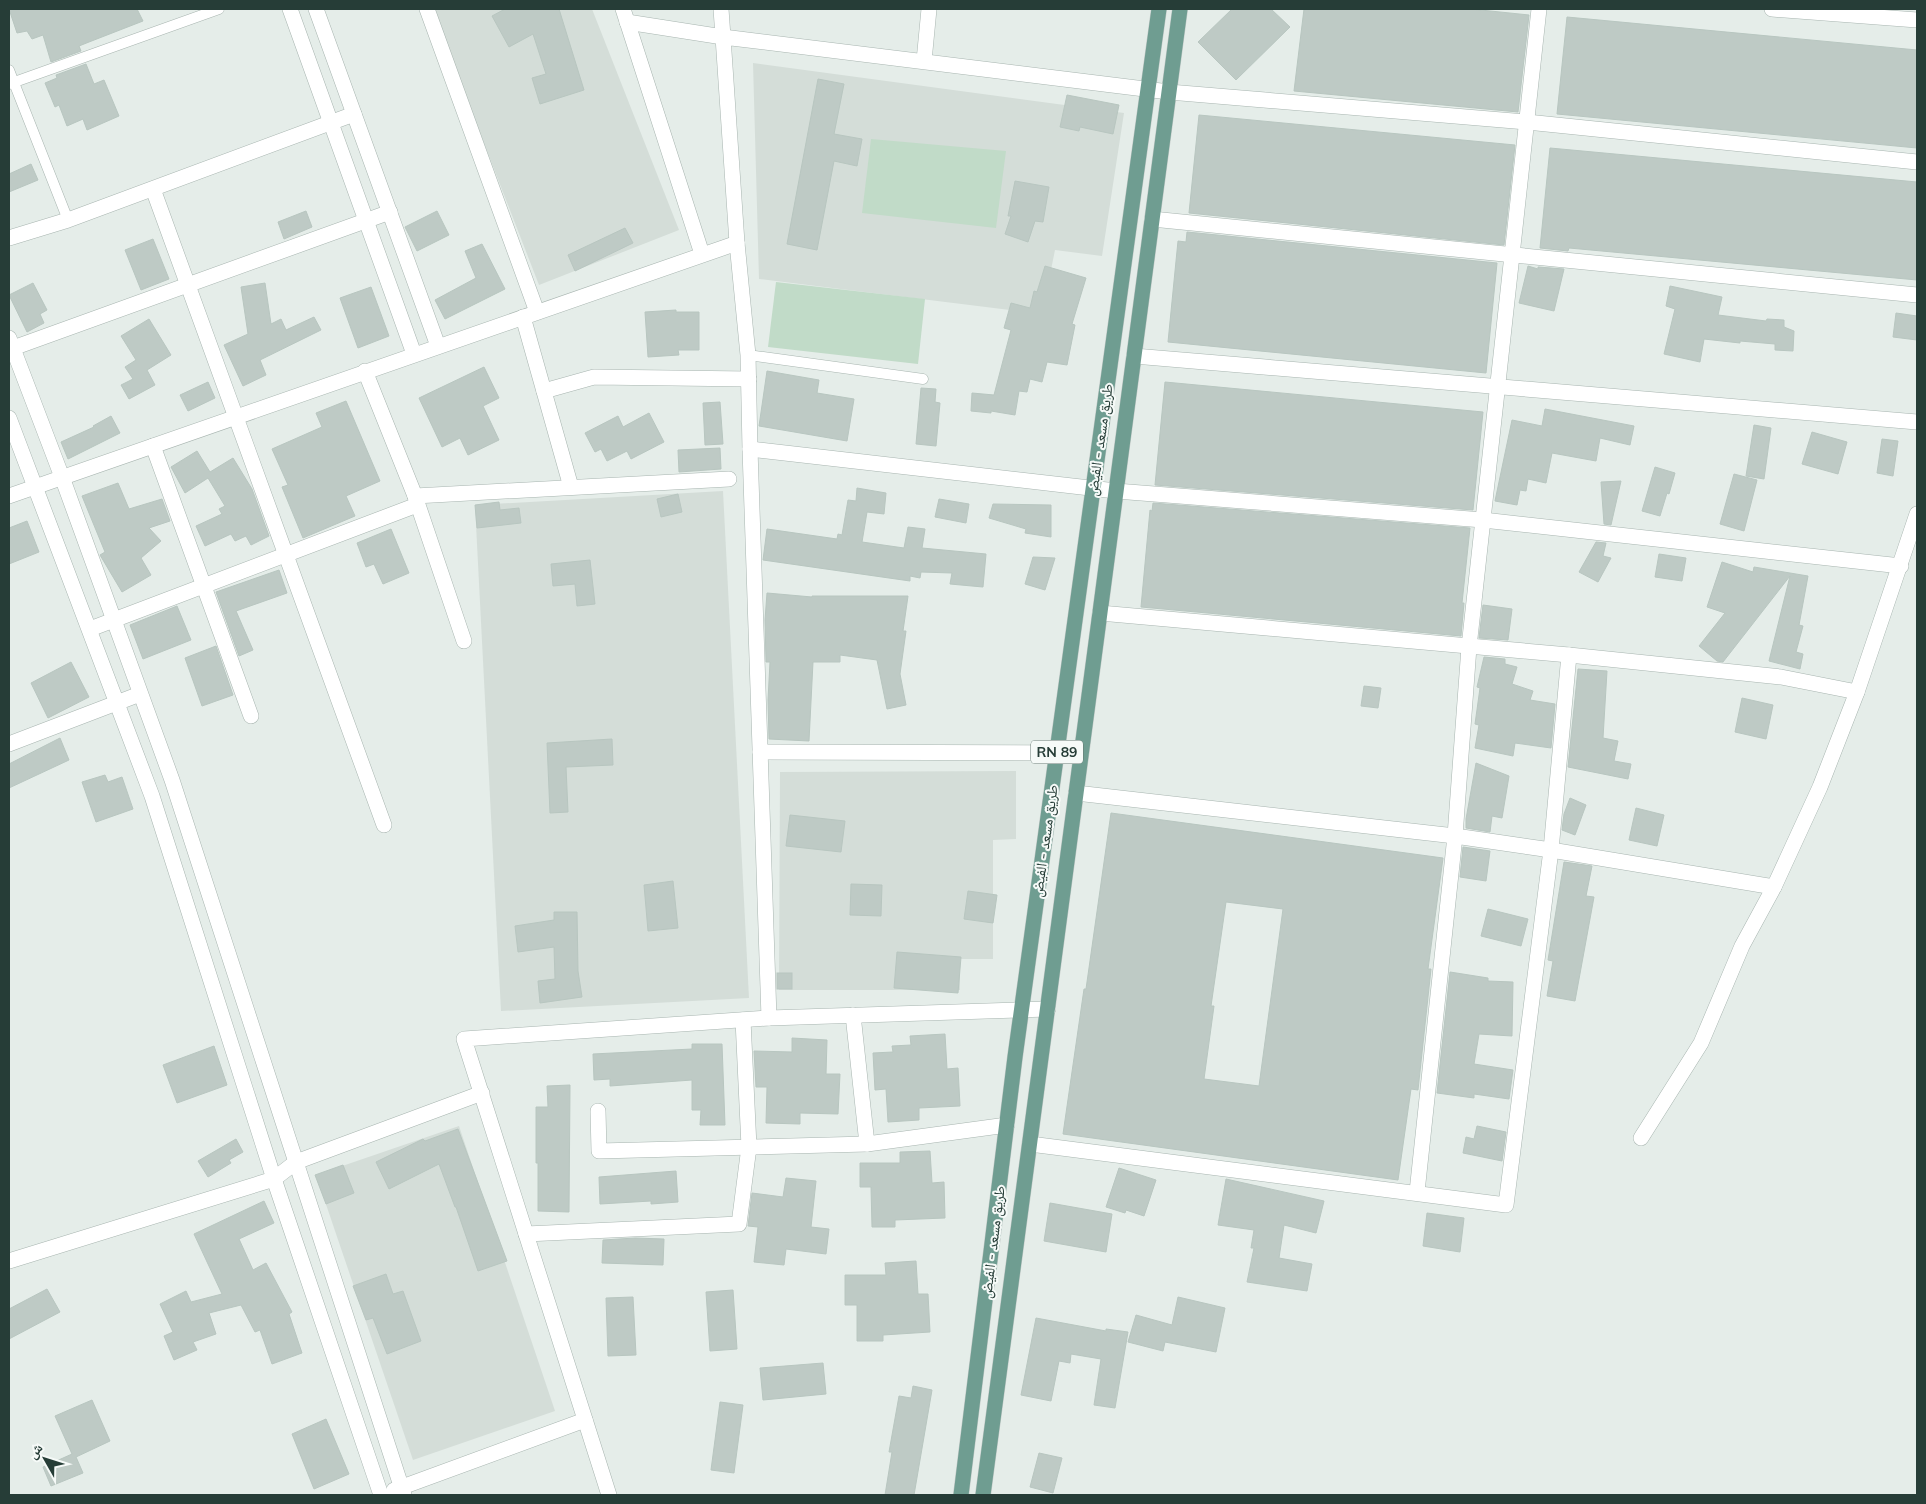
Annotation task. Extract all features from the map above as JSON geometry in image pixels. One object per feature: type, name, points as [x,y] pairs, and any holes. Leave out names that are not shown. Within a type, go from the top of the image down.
[{"type":"main road","name":"طريق مسعد - الفيض","points":[[961,1495],[1022,1010],[1160,9]]},
{"type":"main road","name":"طريق مسعد - الفيض","points":[[983,1495],[1180,9]]},
{"type":"street","points":[[290,9],[414,354]]},
{"type":"street","points":[[316,9],[438,346]]},
{"type":"street","points":[[427,9],[530,314],[544,391],[571,487]]},
{"type":"street","points":[[721,9],[737,243],[748,355],[769,1018]]},
{"type":"street","points":[[924,61],[929,9]]},
{"type":"street","points":[[1417,1192],[1455,836],[1469,647],[1539,9]]},
{"type":"street","points":[[1772,9],[1917,20]]},
{"type":"street","points":[[702,254],[625,16],[723,36],[1169,92],[1527,122],[1917,162]]},
{"type":"street","points":[[9,238],[68,220],[354,114]]},
{"type":"street","points":[[153,189],[384,825]]},
{"type":"street","points":[[390,212],[188,285],[11,343],[14,366],[62,477],[172,780],[403,1491]]},
{"type":"street","points":[[1152,219],[1917,295]]},
{"type":"street","points":[[9,496],[737,243]]},
{"type":"street","points":[[1134,356],[1917,422]]},
{"type":"street","points":[[366,371],[416,500],[464,640]]},
{"type":"street","points":[[544,391],[594,377],[749,379]]},
{"type":"street","points":[[9,418],[152,796],[274,1179],[380,1495],[403,1491],[585,1420]]},
{"type":"street","points":[[153,446],[251,716]]},
{"type":"street","points":[[750,449],[1116,491],[1484,520],[1901,566]]},
{"type":"street","points":[[90,629],[286,556],[416,500],[571,487],[729,479]]},
{"type":"street","points":[[1641,1138],[1701,1043],[1742,946],[1774,887],[1820,787],[1857,692],[1917,514]]},
{"type":"street","points":[[1100,614],[1568,654],[1781,677],[1857,692]]},
{"type":"street","points":[[1030,1144],[1417,1192],[1506,1205],[1550,850],[1568,654]]},
{"type":"street","points":[[9,744],[140,694]]},
{"type":"street","points":[[760,752],[1081,754]]},
{"type":"street","points":[[1076,793],[1455,836],[1774,887]]},
{"type":"street","points":[[609,1495],[464,1038],[769,1018],[1048,1010]]},
{"type":"street","points":[[853,1015],[867,1144]]},
{"type":"street","points":[[526,1234],[739,1224],[749,1147],[743,1020]]},
{"type":"street","points":[[9,1261],[274,1179],[296,1162],[482,1093]]},
{"type":"street","points":[[598,1111],[599,1152],[867,1144],[1007,1125]]},
{"type":"lane","points":[[11,83],[219,9]]},
{"type":"lane","points":[[9,70],[11,83],[68,220]]},
{"type":"lane","points":[[748,355],[923,379]]},
{"type":"shaded area","points":[[432,9],[592,9],[679,230],[539,285]]},
{"type":"shaded area","points":[[753,63],[1124,113],[1102,256],[1055,250],[1042,314],[759,279]]},
{"type":"shaded area","points":[[723,491],[749,998],[501,1011],[475,505]]},
{"type":"shaded area","points":[[1016,771],[1016,839],[993,840],[993,959],[960,959],[960,990],[779,990],[780,772]]},
{"type":"shaded area","points":[[459,1126],[555,1411],[413,1460],[316,1175]]},
{"type":"green space","points":[[871,139],[1006,151],[996,228],[862,213]]},
{"type":"green space","points":[[776,282],[925,299],[918,364],[768,347]]},
{"type":"building","points":[[9,9],[137,9],[143,21],[79,46],[81,51],[51,62],[43,35],[32,39],[27,31],[17,33]]},
{"type":"building","points":[[505,9],[559,9],[584,90],[540,104],[532,78],[546,74],[533,34],[509,47],[492,16]]},
{"type":"building","points":[[1232,9],[1271,9],[1290,27],[1236,80],[1198,42]]},
{"type":"building","points":[[1304,9],[1471,9],[1529,15],[1518,112],[1294,91]]},
{"type":"building","points":[[1567,17],[1917,50],[1917,148],[1557,114]]},
{"type":"building","points":[[86,64],[94,84],[104,80],[119,116],[87,130],[83,119],[67,126],[59,105],[55,107],[45,83],[57,78],[56,75]]},
{"type":"building","points":[[818,79],[844,84],[834,134],[862,139],[857,166],[834,161],[817,250],[787,244]]},
{"type":"building","points":[[1067,95],[1119,105],[1113,134],[1080,127],[1079,131],[1060,127]]},
{"type":"building","points":[[1199,115],[1515,145],[1504,245],[1189,213]]},
{"type":"building","points":[[1550,148],[1917,182],[1917,280],[1569,248],[1568,251],[1540,248]]},
{"type":"building","points":[[31,164],[38,180],[9,192],[9,174]]},
{"type":"building","points":[[1015,181],[1049,187],[1043,222],[1035,221],[1028,242],[1005,234],[1011,216],[1008,216]]},
{"type":"building","points":[[306,211],[312,227],[284,239],[278,222]]},
{"type":"building","points":[[437,211],[449,235],[417,251],[405,227]]},
{"type":"building","points":[[625,228],[633,243],[575,271],[568,255]]},
{"type":"building","points":[[1187,232],[1497,263],[1486,373],[1168,342],[1178,241],[1186,242]]},
{"type":"building","points":[[153,239],[169,279],[141,290],[125,250]]},
{"type":"building","points":[[482,244],[505,289],[445,319],[435,300],[476,278],[465,251]]},
{"type":"building","points":[[1045,266],[1086,278],[1072,324],[1075,325],[1067,365],[1047,362],[1042,382],[1030,379],[1027,392],[1019,391],[1015,415],[991,411],[991,413],[971,411],[972,393],[994,395],[1011,330],[1004,328],[1011,303],[1030,308],[1034,291],[1037,292]]},
{"type":"building","points":[[1528,266],[1538,269],[1538,267],[1564,269],[1554,311],[1519,303]]},
{"type":"building","points":[[33,283],[47,310],[40,314],[44,323],[27,332],[9,295]]},
{"type":"building","points":[[265,283],[271,324],[281,319],[286,330],[314,317],[321,330],[260,360],[266,375],[243,386],[224,345],[248,334],[241,287]]},
{"type":"building","points":[[1670,286],[1722,297],[1718,315],[1766,321],[1767,319],[1784,320],[1784,327],[1794,331],[1793,351],[1775,350],[1775,344],[1704,339],[1700,362],[1664,354],[1675,309],[1666,306]]},
{"type":"building","points":[[371,287],[389,336],[358,348],[340,298]]},
{"type":"building","points":[[676,310],[676,312],[699,312],[699,350],[678,350],[679,355],[648,357],[645,312]]},
{"type":"building","points":[[1896,313],[1917,316],[1917,340],[1893,337]]},
{"type":"building","points":[[149,319],[171,355],[147,370],[155,385],[129,399],[121,385],[133,379],[125,367],[136,360],[121,336]]},
{"type":"building","points":[[484,367],[499,398],[483,406],[499,440],[468,455],[460,438],[442,447],[419,398]]},
{"type":"building","points":[[767,371],[819,380],[817,393],[854,399],[847,441],[759,426]]},
{"type":"building","points":[[208,382],[215,398],[188,411],[180,395]]},
{"type":"building","points":[[1165,382],[1483,412],[1473,510],[1155,485]]},
{"type":"building","points":[[921,388],[936,389],[935,402],[940,403],[936,446],[916,444]]},
{"type":"building","points":[[346,401],[380,481],[346,496],[355,516],[303,538],[282,487],[288,485],[272,449],[322,427],[316,413]]},
{"type":"building","points":[[720,402],[723,444],[705,445],[703,403]]},
{"type":"building","points":[[1545,409],[1634,426],[1630,445],[1600,438],[1596,461],[1552,453],[1546,483],[1528,479],[1526,491],[1520,490],[1517,505],[1495,501],[1512,420],[1542,426]]},
{"type":"building","points":[[649,413],[664,442],[631,459],[627,451],[607,461],[601,449],[595,452],[585,433],[618,416],[623,427]]},
{"type":"building","points":[[111,416],[120,433],[68,459],[61,442],[94,427]]},
{"type":"building","points":[[1754,425],[1771,428],[1764,479],[1746,476]]},
{"type":"building","points":[[1812,432],[1847,442],[1838,474],[1802,464]]},
{"type":"building","points":[[1882,439],[1898,441],[1893,476],[1877,473]]},
{"type":"building","points":[[720,448],[721,469],[679,472],[678,450]]},
{"type":"building","points":[[197,451],[210,472],[233,458],[252,489],[269,536],[251,545],[246,536],[235,541],[231,534],[205,546],[196,526],[222,514],[219,509],[225,506],[208,478],[185,493],[171,467]]},
{"type":"building","points":[[1655,467],[1675,473],[1660,516],[1642,511]]},
{"type":"building","points":[[1734,474],[1757,480],[1744,531],[1720,524]]},
{"type":"building","points":[[1621,481],[1611,525],[1604,524],[1601,482]]},
{"type":"building","points":[[118,483],[129,509],[162,499],[170,521],[149,528],[161,541],[141,558],[151,575],[122,592],[100,555],[105,552],[82,496]]},
{"type":"building","points":[[857,488],[886,493],[884,514],[867,512],[862,542],[904,548],[908,527],[925,529],[922,548],[986,554],[983,587],[950,584],[952,573],[921,572],[920,578],[910,576],[910,581],[763,560],[767,529],[837,539],[838,534],[842,535],[848,500],[856,501]]},
{"type":"building","points":[[678,494],[682,512],[661,517],[657,499]]},
{"type":"building","points":[[939,499],[969,504],[966,523],[935,517]]},
{"type":"building","points":[[499,502],[500,510],[519,508],[521,523],[477,528],[475,505]]},
{"type":"building","points":[[1153,503],[1470,528],[1462,603],[1464,603],[1461,636],[1141,607],[1150,510],[1152,511]]},
{"type":"building","points":[[993,504],[1051,505],[1051,537],[1025,533],[1026,529],[989,518]]},
{"type":"building","points":[[27,521],[39,552],[9,564],[9,528]]},
{"type":"building","points":[[391,529],[409,573],[383,584],[374,564],[366,567],[357,543]]},
{"type":"building","points":[[1596,542],[1606,543],[1603,556],[1611,558],[1598,582],[1579,572]]},
{"type":"building","points":[[1659,554],[1686,558],[1682,581],[1655,577]]},
{"type":"building","points":[[1033,557],[1055,558],[1045,590],[1025,584]]},
{"type":"building","points":[[590,560],[595,604],[577,606],[575,584],[553,586],[551,564]]},
{"type":"building","points":[[1722,562],[1753,572],[1754,567],[1808,576],[1799,625],[1803,626],[1796,652],[1803,654],[1800,669],[1769,661],[1790,576],[1723,662],[1717,661],[1699,646],[1725,613],[1707,607]]},
{"type":"building","points":[[279,570],[287,593],[236,611],[253,650],[239,656],[216,592]]},
{"type":"building","points":[[767,593],[812,597],[908,596],[903,631],[906,631],[900,674],[906,705],[887,709],[877,660],[840,655],[840,662],[813,662],[809,741],[769,739],[768,700],[770,662],[766,662],[765,620]]},
{"type":"building","points":[[1483,605],[1512,609],[1508,640],[1479,638]]},
{"type":"building","points":[[177,606],[191,640],[143,659],[130,625]]},
{"type":"building","points":[[216,646],[233,695],[202,706],[185,658]]},
{"type":"building","points":[[1484,657],[1505,659],[1505,664],[1517,667],[1512,684],[1533,691],[1530,700],[1555,704],[1551,748],[1515,743],[1513,756],[1475,748],[1479,725],[1475,724],[1480,688],[1477,687]]},
{"type":"building","points":[[71,662],[89,697],[48,718],[31,683]]},
{"type":"building","points":[[1578,669],[1607,671],[1603,738],[1618,741],[1614,761],[1631,764],[1628,779],[1568,767]]},
{"type":"building","points":[[1364,686],[1381,688],[1378,708],[1361,706]]},
{"type":"building","points":[[1742,698],[1773,705],[1766,739],[1735,732]]},
{"type":"building","points":[[60,738],[69,760],[9,788],[9,764]]},
{"type":"building","points":[[612,739],[613,765],[566,767],[568,812],[550,813],[547,743]]},
{"type":"building","points":[[1476,763],[1509,776],[1502,818],[1492,816],[1490,832],[1466,828]]},
{"type":"building","points":[[105,775],[108,782],[122,777],[133,809],[96,822],[82,782]]},
{"type":"building","points":[[1570,798],[1586,805],[1575,835],[1562,830],[1564,814]]},
{"type":"building","points":[[1636,808],[1664,815],[1657,846],[1629,840]]},
{"type":"building","points":[[1111,813],[1443,858],[1428,969],[1431,969],[1418,1090],[1411,1089],[1398,1180],[1063,1134],[1084,989],[1086,989]],"holes":[[[1226,902],[1283,909],[1259,1086],[1204,1079],[1214,1006],[1211,1006]]]},
{"type":"building","points":[[790,815],[845,821],[841,852],[786,846]]},
{"type":"building","points":[[1463,847],[1490,851],[1486,881],[1460,877]]},
{"type":"building","points":[[1564,862],[1592,866],[1586,896],[1594,897],[1575,1001],[1547,996],[1553,961],[1548,960]]},
{"type":"building","points":[[673,881],[678,928],[648,931],[644,885]]},
{"type":"building","points":[[851,884],[882,885],[881,916],[850,915]]},
{"type":"building","points":[[968,891],[997,895],[993,923],[964,919]]},
{"type":"building","points":[[1488,909],[1528,919],[1521,946],[1481,936]]},
{"type":"building","points":[[554,912],[577,912],[578,971],[582,997],[540,1003],[538,981],[555,979],[554,947],[518,952],[515,926],[554,920]]},
{"type":"building","points":[[897,952],[961,957],[958,993],[894,988]]},
{"type":"building","points":[[1450,972],[1488,978],[1488,981],[1513,982],[1512,1036],[1479,1034],[1474,1064],[1513,1070],[1509,1099],[1474,1094],[1474,1098],[1437,1093]]},
{"type":"building","points":[[777,973],[792,973],[792,989],[777,989]]},
{"type":"building","points":[[945,1034],[947,1069],[958,1068],[960,1106],[919,1108],[919,1120],[888,1122],[886,1089],[875,1090],[873,1053],[893,1052],[892,1046],[911,1045],[910,1036]]},
{"type":"building","points":[[792,1038],[827,1040],[826,1074],[840,1074],[838,1114],[800,1113],[800,1124],[766,1123],[767,1087],[756,1087],[754,1051],[792,1052]]},
{"type":"building","points":[[692,1044],[722,1044],[725,1125],[700,1125],[701,1110],[692,1110],[692,1080],[610,1086],[610,1079],[594,1080],[593,1054],[692,1049]]},
{"type":"building","points":[[214,1046],[227,1085],[177,1103],[163,1065]]},
{"type":"building","points":[[570,1085],[569,1212],[538,1211],[536,1107],[548,1107],[547,1086]]},
{"type":"building","points":[[1477,1126],[1506,1132],[1502,1161],[1463,1153],[1466,1137],[1474,1139]]},
{"type":"building","points":[[458,1129],[507,1261],[478,1271],[439,1164],[389,1189],[376,1162],[423,1139],[425,1141]]},
{"type":"building","points":[[236,1139],[243,1152],[229,1160],[231,1163],[208,1177],[198,1161]]},
{"type":"building","points":[[930,1151],[932,1183],[944,1182],[945,1218],[895,1220],[895,1227],[872,1227],[871,1187],[860,1187],[860,1163],[900,1163],[900,1152]]},
{"type":"building","points":[[343,1165],[354,1193],[326,1204],[315,1175]]},
{"type":"building","points":[[1119,1168],[1156,1180],[1144,1216],[1126,1210],[1125,1213],[1106,1207]]},
{"type":"building","points":[[676,1171],[678,1202],[651,1204],[651,1201],[600,1204],[599,1177]]},
{"type":"building","points":[[786,1178],[816,1181],[811,1227],[829,1229],[826,1254],[786,1249],[784,1265],[754,1262],[758,1227],[748,1226],[752,1193],[783,1197]]},
{"type":"building","points":[[1226,1179],[1324,1201],[1316,1233],[1284,1225],[1279,1258],[1312,1264],[1307,1291],[1247,1282],[1254,1248],[1251,1248],[1254,1230],[1218,1225]]},
{"type":"building","points":[[264,1201],[274,1223],[239,1239],[253,1270],[266,1263],[292,1312],[289,1314],[302,1353],[272,1364],[260,1330],[255,1332],[241,1305],[209,1313],[216,1334],[193,1342],[197,1350],[174,1360],[164,1336],[173,1332],[160,1304],[186,1291],[191,1302],[222,1294],[194,1234]]},
{"type":"building","points":[[1050,1203],[1112,1214],[1106,1252],[1044,1241]]},
{"type":"building","points":[[1427,1213],[1464,1218],[1460,1252],[1423,1246]]},
{"type":"building","points":[[664,1239],[663,1265],[602,1263],[603,1240]]},
{"type":"building","points":[[916,1261],[918,1294],[928,1294],[930,1332],[883,1335],[883,1341],[857,1341],[857,1305],[845,1305],[845,1275],[886,1275],[885,1263]]},
{"type":"building","points":[[386,1274],[393,1294],[403,1291],[421,1341],[387,1354],[373,1318],[366,1320],[353,1286]]},
{"type":"building","points":[[47,1289],[60,1312],[9,1339],[9,1309]]},
{"type":"building","points":[[733,1290],[737,1349],[710,1351],[706,1292]]},
{"type":"building","points":[[633,1297],[636,1355],[608,1356],[606,1298]]},
{"type":"building","points":[[1178,1297],[1225,1308],[1216,1352],[1165,1342],[1163,1351],[1128,1342],[1136,1315],[1172,1325]]},
{"type":"building","points":[[1036,1318],[1106,1331],[1106,1329],[1128,1332],[1115,1408],[1094,1405],[1101,1359],[1071,1354],[1070,1363],[1059,1361],[1051,1401],[1021,1395]]},
{"type":"building","points":[[823,1363],[826,1394],[763,1400],[760,1368]]},
{"type":"building","points":[[913,1386],[932,1390],[914,1495],[885,1495],[892,1452],[889,1452],[899,1396],[911,1398]]},
{"type":"building","points":[[92,1400],[110,1441],[76,1457],[83,1473],[51,1486],[43,1467],[72,1454],[55,1416]]},
{"type":"building","points":[[720,1402],[743,1405],[734,1473],[711,1470]]},
{"type":"building","points":[[326,1419],[349,1474],[314,1489],[292,1434]]},
{"type":"building","points":[[1039,1453],[1062,1458],[1053,1493],[1030,1487]]}]
